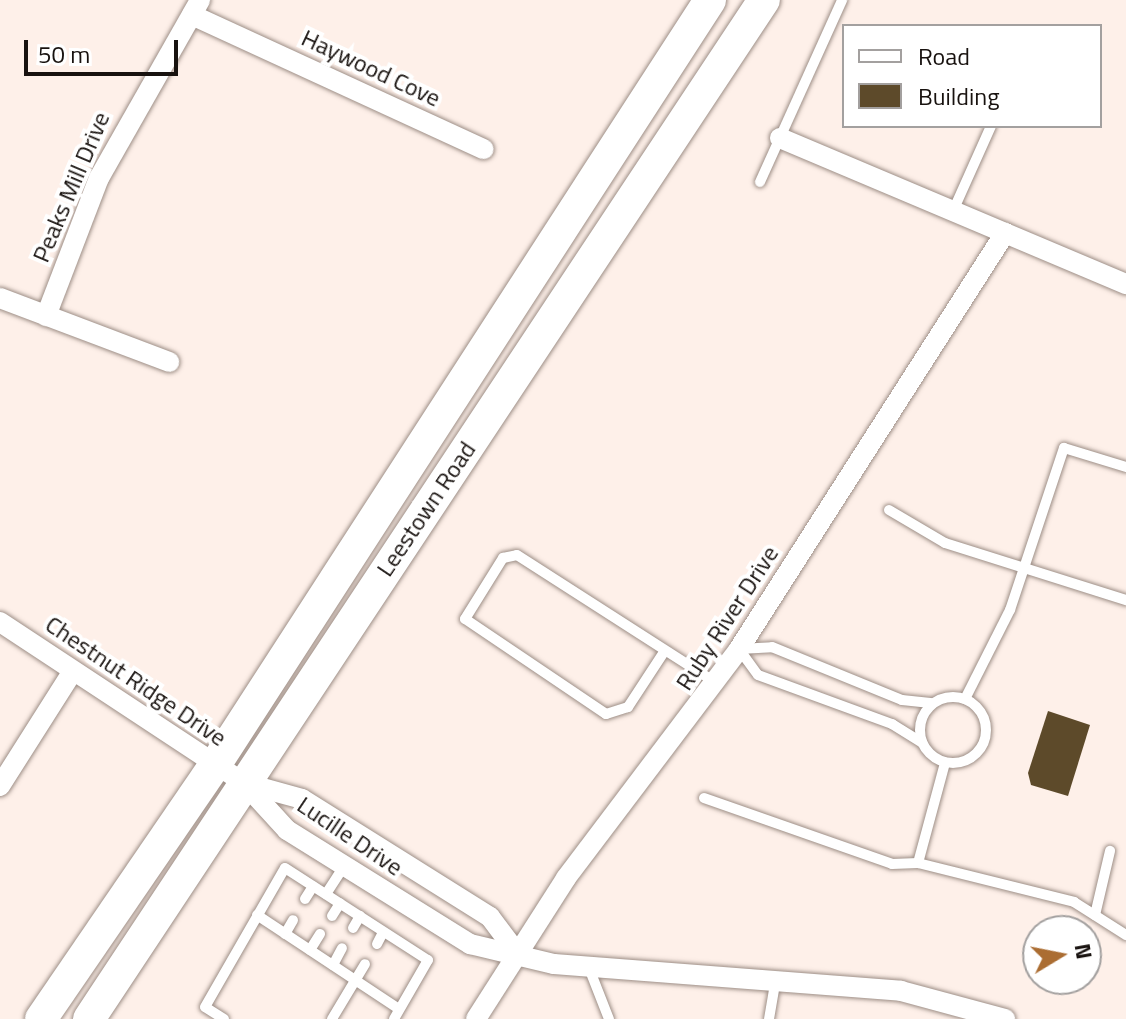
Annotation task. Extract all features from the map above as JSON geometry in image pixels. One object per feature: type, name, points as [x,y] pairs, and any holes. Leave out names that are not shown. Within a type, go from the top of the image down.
[{"type":"main road","name":"Leestown Road","points":[[41,1019],[215,765],[710,0]]},
{"type":"main road","name":"Leestown Road","points":[[89,1019],[764,0]]},
{"type":"street","name":"Haywood Cove","points":[[196,8],[484,149]]},
{"type":"street","name":"Peaks Mill Drive","points":[[46,316],[99,178],[196,8]]},
{"type":"street","points":[[780,138],[1126,284]]},
{"type":"street","name":"Ruby River Drive","points":[[476,1019],[566,878],[739,649],[1005,233]]},
{"type":"street","points":[[0,298],[169,362]]},
{"type":"street","name":"Chestnut Ridge Drive","points":[[0,622],[244,783]]},
{"type":"street","points":[[0,786],[73,671]]},
{"type":"street","name":"Lucille Drive","points":[[244,783],[287,830],[470,944],[589,968],[776,977],[901,991],[1005,1019]]},
{"type":"street","name":"Lucille Drive","points":[[244,783],[302,799],[490,917],[517,953]]},
{"type":"lane","points":[[760,182],[842,0]]},
{"type":"lane","points":[[953,211],[990,128]]},
{"type":"lane","points":[[965,699],[1027,565],[1064,448],[1126,467]]},
{"type":"lane","points":[[889,510],[945,543],[1027,565],[1126,600]]},
{"type":"lane","points":[[664,652],[628,707],[606,714],[465,619],[503,558],[517,555],[716,683]]},
{"type":"lane","points":[[739,649],[772,647],[902,700],[933,703],[965,699]]},
{"type":"lane","points":[[739,649],[758,675],[892,724],[922,743],[945,763],[966,761],[983,746],[986,724],[965,699]]},
{"type":"lane","points":[[922,743],[921,721],[933,703]]},
{"type":"lane","points":[[918,863],[945,763]]},
{"type":"lane","points":[[704,798],[892,864],[918,863],[1074,902],[1095,915],[1110,851]]},
{"type":"lane","points":[[326,894],[344,866]]},
{"type":"lane","points":[[224,1019],[205,1007],[257,915],[285,868],[428,960],[397,1014],[357,981],[257,915]]},
{"type":"lane","points":[[305,899],[313,886]]},
{"type":"lane","points":[[332,916],[340,903]]},
{"type":"lane","points":[[353,928],[360,916]]},
{"type":"lane","points":[[285,934],[293,920]]},
{"type":"lane","points":[[1102,920],[1126,935]]},
{"type":"lane","points":[[377,944],[383,932]]},
{"type":"lane","points":[[310,950],[320,934]]},
{"type":"lane","points":[[333,965],[342,948]]},
{"type":"lane","points":[[332,1019],[365,964]]},
{"type":"lane","points":[[589,968],[609,1019]]},
{"type":"lane","points":[[769,1019],[776,977]]},
{"type":"building","points":[[1048,711],[1090,725],[1068,796],[1031,785],[1028,773]]}]
